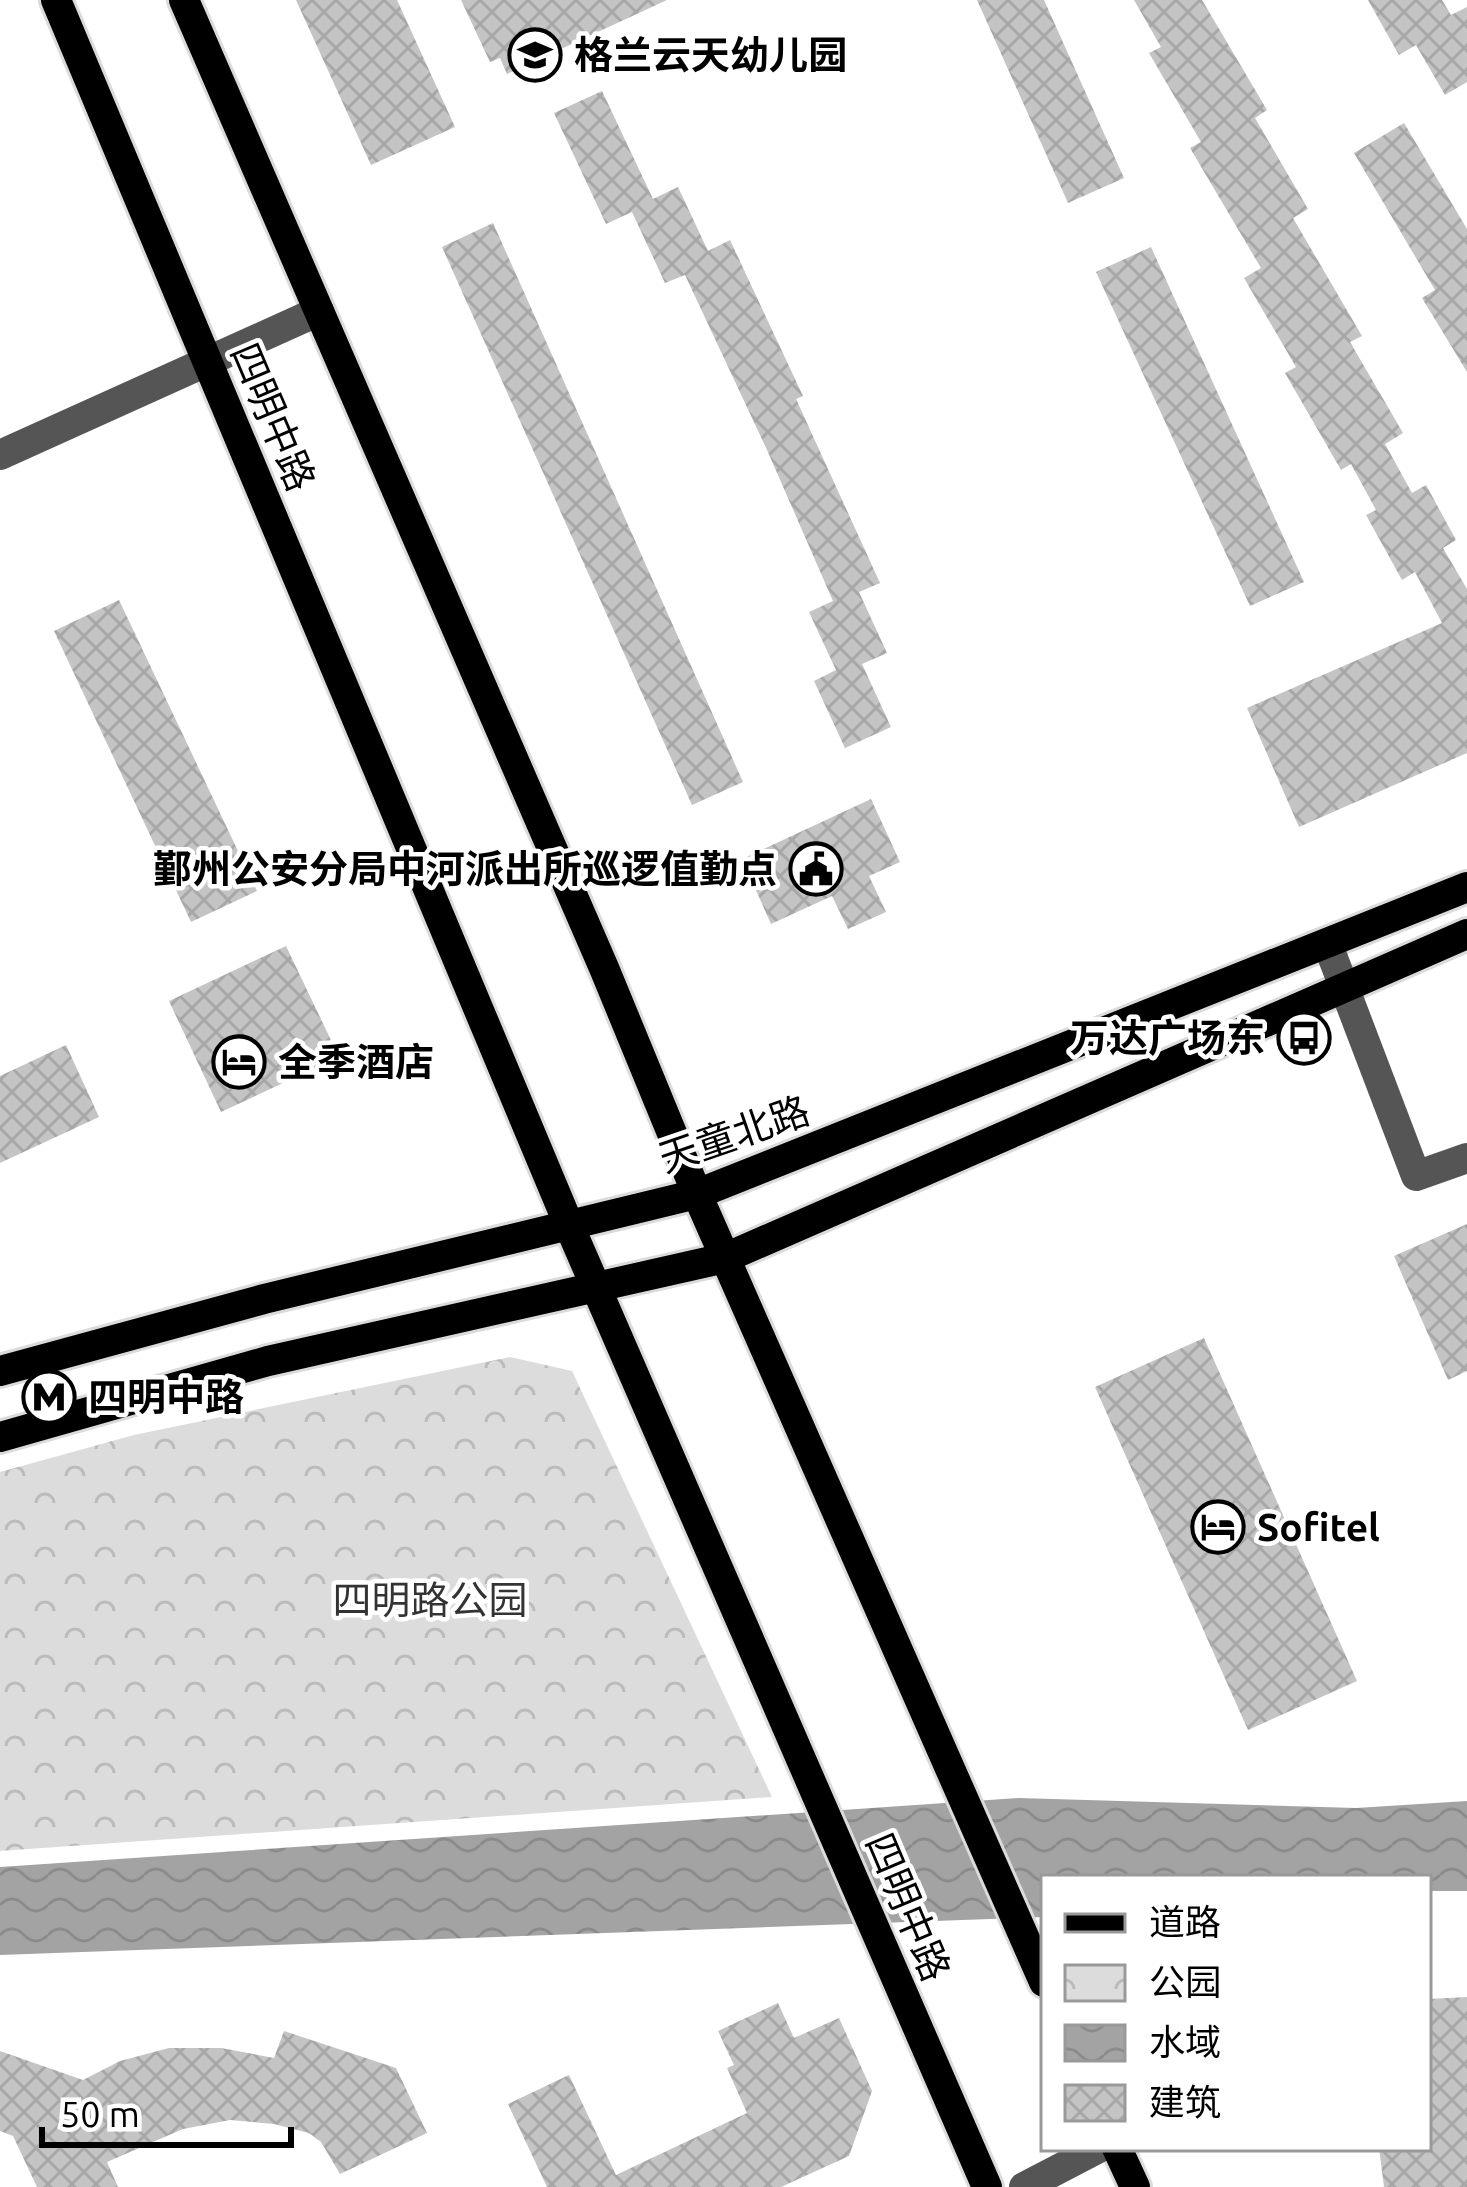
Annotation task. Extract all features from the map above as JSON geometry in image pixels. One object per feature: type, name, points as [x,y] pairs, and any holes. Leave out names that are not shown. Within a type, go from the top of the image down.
[{"type":"main road","name":"四明中路","points":[[56,0],[568,1223],[987,2187]]},
{"type":"main road","points":[[184,0],[595,946],[697,1194],[1041,1975]]},
{"type":"main road","name":"天童北路","points":[[0,1371],[264,1299],[697,1194],[1467,887]]},
{"type":"main road","points":[[0,1438],[268,1361],[725,1258],[1467,934]]},
{"type":"main road","points":[[1118,2151],[1135,2187]]},
{"type":"street","points":[[0,454],[319,311]]},
{"type":"street","points":[[1328,945],[1416,1176],[1467,1158]]},
{"type":"street","points":[[1024,2187],[1093,2151]]},
{"type":"green space","name":"四明路公园","points":[[510,1357],[572,1371],[772,1797],[0,1851],[0,1472],[134,1435]]},
{"type":"water","points":[[1019,1798],[1356,1808],[1467,1801],[1467,1891],[1431,1891],[1431,1875],[1041,1875],[1041,1917],[0,1955],[0,1867]]},
{"type":"building","points":[[296,0],[397,0],[455,127],[371,165]]},
{"type":"building","points":[[461,0],[667,0],[507,74],[500,58],[490,62]]},
{"type":"building","points":[[977,0],[1044,0],[1124,178],[1068,203]]},
{"type":"building","points":[[1134,0],[1202,0],[1267,110],[1255,118],[1308,209],[1293,218],[1362,336],[1350,342],[1403,433],[1385,444],[1412,493],[1426,485],[1456,540],[1443,548],[1467,589],[1467,753],[1299,827],[1247,708],[1442,623],[1415,572],[1402,580],[1366,515],[1376,510],[1351,464],[1341,470],[1285,373],[1296,367],[1244,278],[1261,268],[1190,148],[1201,142],[1149,53],[1161,47]]},
{"type":"building","points":[[1368,0],[1442,0],[1451,15],[1467,7],[1467,82],[1445,95],[1416,45],[1399,55]]},
{"type":"building","points":[[602,91],[653,199],[678,187],[708,251],[730,240],[803,396],[796,399],[880,583],[859,592],[887,653],[862,664],[891,727],[845,748],[814,681],[836,670],[809,612],[833,601],[767,450],[685,275],[665,283],[632,212],[606,224],[554,113]]},
{"type":"building","points":[[1404,123],[1467,229],[1467,372],[1422,298],[1435,290],[1354,153]]},
{"type":"building","points":[[493,223],[743,782],[692,805],[442,247]]},
{"type":"building","points":[[1151,247],[1304,582],[1250,606],[1096,272]]},
{"type":"building","points":[[119,600],[257,891],[191,922],[54,631]]},
{"type":"building","name":"鄞州公安分局中河派出所巡逻值勤点","points":[[871,799],[900,862],[869,876],[886,912],[848,929],[832,896],[771,924],[742,859]]},
{"type":"building","points":[[286,946],[339,1057],[221,1112],[169,1001]]},
{"type":"building","points":[[66,1045],[99,1117],[0,1163],[0,1076]]},
{"type":"building","points":[[1467,1224],[1467,1371],[1448,1380],[1394,1256]]},
{"type":"building","points":[[1204,1338],[1357,1681],[1248,1730],[1095,1387]]},
{"type":"building","points":[[1467,1997],[1467,2187],[1384,2187],[1379,2151],[1431,2151],[1431,1999]]},
{"type":"building","points":[[778,2003],[794,2038],[839,2018],[872,2091],[849,2156],[781,2187],[547,2187],[508,2104],[569,2075],[616,2175],[747,2113],[727,2068],[734,2065],[718,2031]]},
{"type":"building","points":[[284,2031],[396,2068],[427,2133],[340,2174],[321,2142],[309,2133],[230,2120],[183,2129],[107,2162],[118,2187],[37,2187],[13,2136],[0,2131],[0,2051],[83,2080],[120,2061],[169,2048],[221,2048],[274,2058]]},
{"type":"place","name":"格兰云天幼儿园","points":[[535,55]]},
{"type":"place","name":"鄞州公安分局中河派出所巡逻值勤点","points":[[816,869]]},
{"type":"place","name":"万达广场东","points":[[1304,1038]]},
{"type":"place","name":"全季酒店","points":[[239,1062]]},
{"type":"place","name":"四明中路","points":[[49,1397]]},
{"type":"place","name":"Sofitel","points":[[1218,1527]]}]
